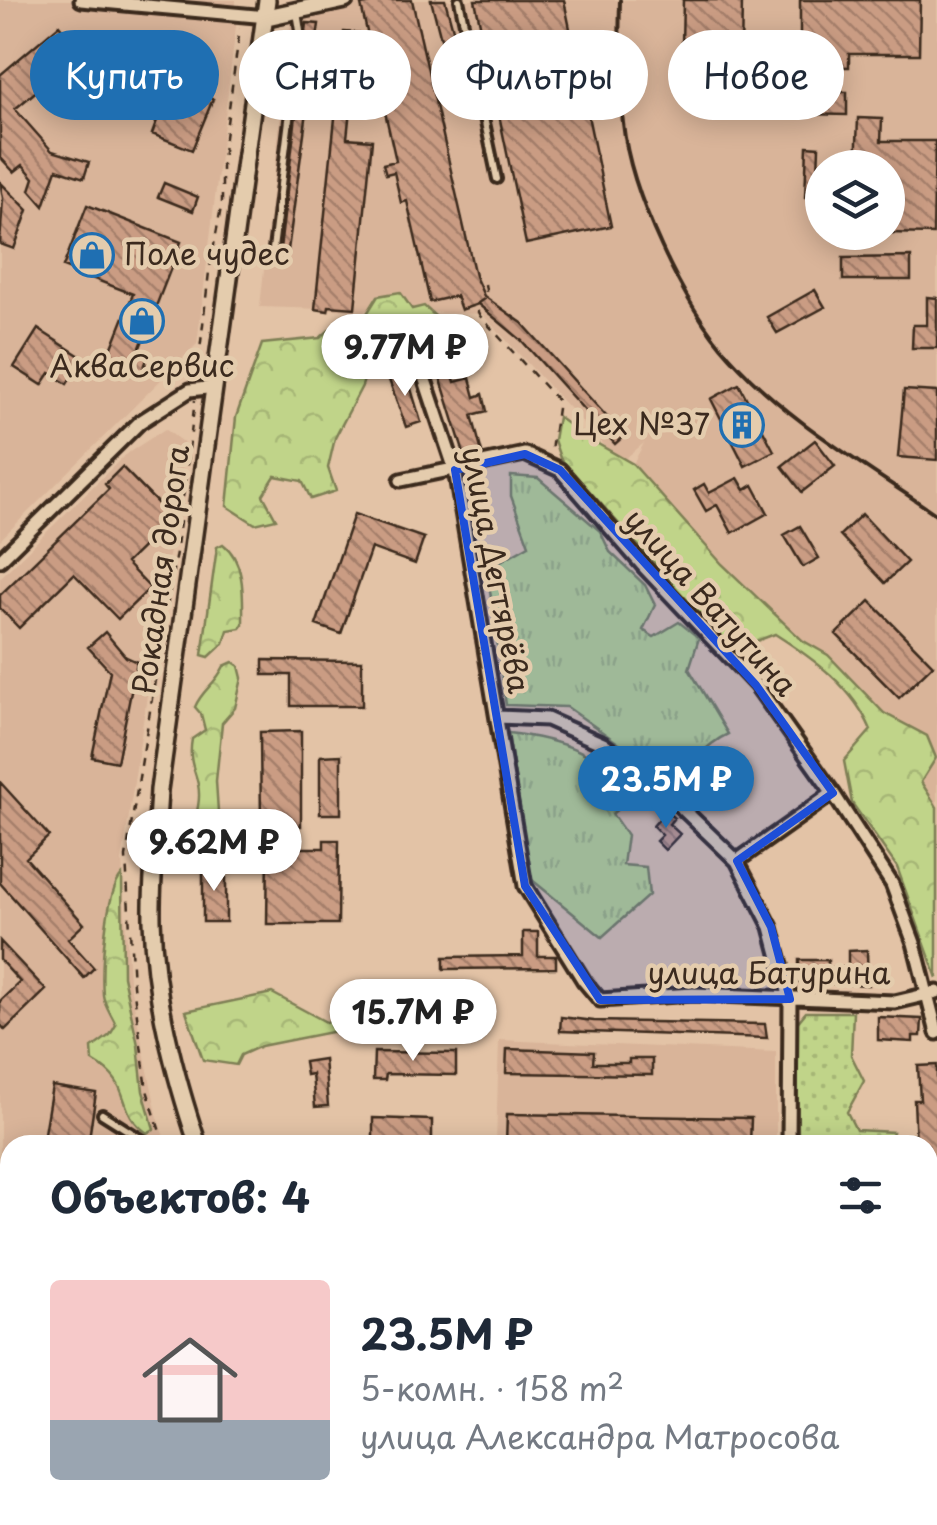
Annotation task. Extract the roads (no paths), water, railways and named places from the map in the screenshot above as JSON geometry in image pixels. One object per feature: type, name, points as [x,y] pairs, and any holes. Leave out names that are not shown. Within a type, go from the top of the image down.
[{"type":"main road","points":[[268,9],[297,10],[345,0]]},
{"type":"main road","name":"Рокадная дорога","points":[[195,1135],[170,1052],[152,920],[159,790],[268,9]]},
{"type":"street","points":[[81,0],[268,9]]},
{"type":"street","name":"улица Дегтярёва","points":[[421,368],[455,470],[525,886],[584,982],[600,1000]]},
{"type":"street","points":[[0,560],[140,422],[190,390],[216,388]]},
{"type":"street","name":"улица Ватутина","points":[[455,470],[526,454],[560,470],[645,568],[756,685],[892,884],[931,994],[937,1034]]},
{"type":"street","points":[[401,480],[455,470]]},
{"type":"street","points":[[498,717],[546,719],[603,744],[659,786],[737,861],[771,928],[790,999],[789,1135]]},
{"type":"street","points":[[737,861],[832,794]]},
{"type":"street","name":"улица Батурина","points":[[600,1000],[694,994],[895,1002],[931,994]]},
{"type":"lane","points":[[459,0],[498,179]]},
{"type":"lane","points":[[272,256],[300,31],[297,10]]},
{"type":"lane","points":[[102,1114],[137,1135]]},
{"type":"railway","points":[[620,0],[620,92],[628,151],[648,214],[694,309],[730,357],[777,402],[937,515]]},
{"type":"place","name":"Поле чудес","points":[[92,255]]},
{"type":"place","name":"АкваСервис","points":[[142,321]]},
{"type":"place","name":"Цех №37","points":[[742,425]]}]
